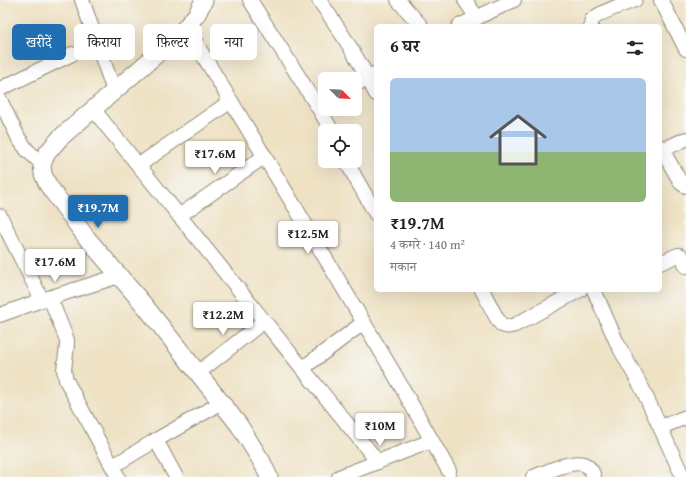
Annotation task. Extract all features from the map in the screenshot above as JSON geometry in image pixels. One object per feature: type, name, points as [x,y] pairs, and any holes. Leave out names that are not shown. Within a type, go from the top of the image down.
[{"type":"street","points":[[82,0],[114,91]]},
{"type":"street","points":[[189,24],[197,14],[204,0]]},
{"type":"street","points":[[250,0],[318,99]]},
{"type":"street","points":[[319,0],[372,75],[362,81]]},
{"type":"street","points":[[398,0],[420,24]]},
{"type":"street","points":[[465,0],[477,18]]},
{"type":"street","points":[[464,24],[514,0]]},
{"type":"street","points":[[591,24],[592,20],[600,14],[636,0]]},
{"type":"street","points":[[661,0],[686,49]]},
{"type":"street","points":[[202,53],[392,370],[449,471]]},
{"type":"street","points":[[0,89],[72,54]]},
{"type":"street","points":[[150,60],[60,138],[47,152],[42,164],[43,174],[48,185],[86,237],[222,403],[253,447],[270,477]]},
{"type":"street","points":[[0,100],[19,139],[27,150],[42,164]]},
{"type":"street","points":[[139,165],[231,101]]},
{"type":"street","points":[[93,109],[378,462]]},
{"type":"street","points":[[662,148],[686,139]]},
{"type":"street","points":[[662,150],[681,183],[686,186]]},
{"type":"street","points":[[180,216],[265,156]]},
{"type":"street","points":[[350,168],[374,210]]},
{"type":"street","points":[[0,216],[46,299],[66,340],[67,344],[64,370],[66,380],[116,471],[156,440],[222,403]]},
{"type":"street","points":[[662,262],[680,255],[682,256],[686,266]]},
{"type":"street","points":[[0,315],[118,276]]},
{"type":"street","points":[[483,292],[498,319],[502,324],[508,327],[515,325],[576,292]]},
{"type":"street","points":[[596,292],[618,343],[637,378],[683,477]]},
{"type":"street","points":[[198,373],[264,321]]},
{"type":"street","points":[[303,368],[363,323]]},
{"type":"street","points":[[661,428],[686,417]]},
{"type":"street","points":[[156,440],[176,477]]},
{"type":"street","points":[[339,477],[431,441]]},
{"type":"street","points":[[533,477],[568,464],[580,463],[587,466],[594,477]]}]
